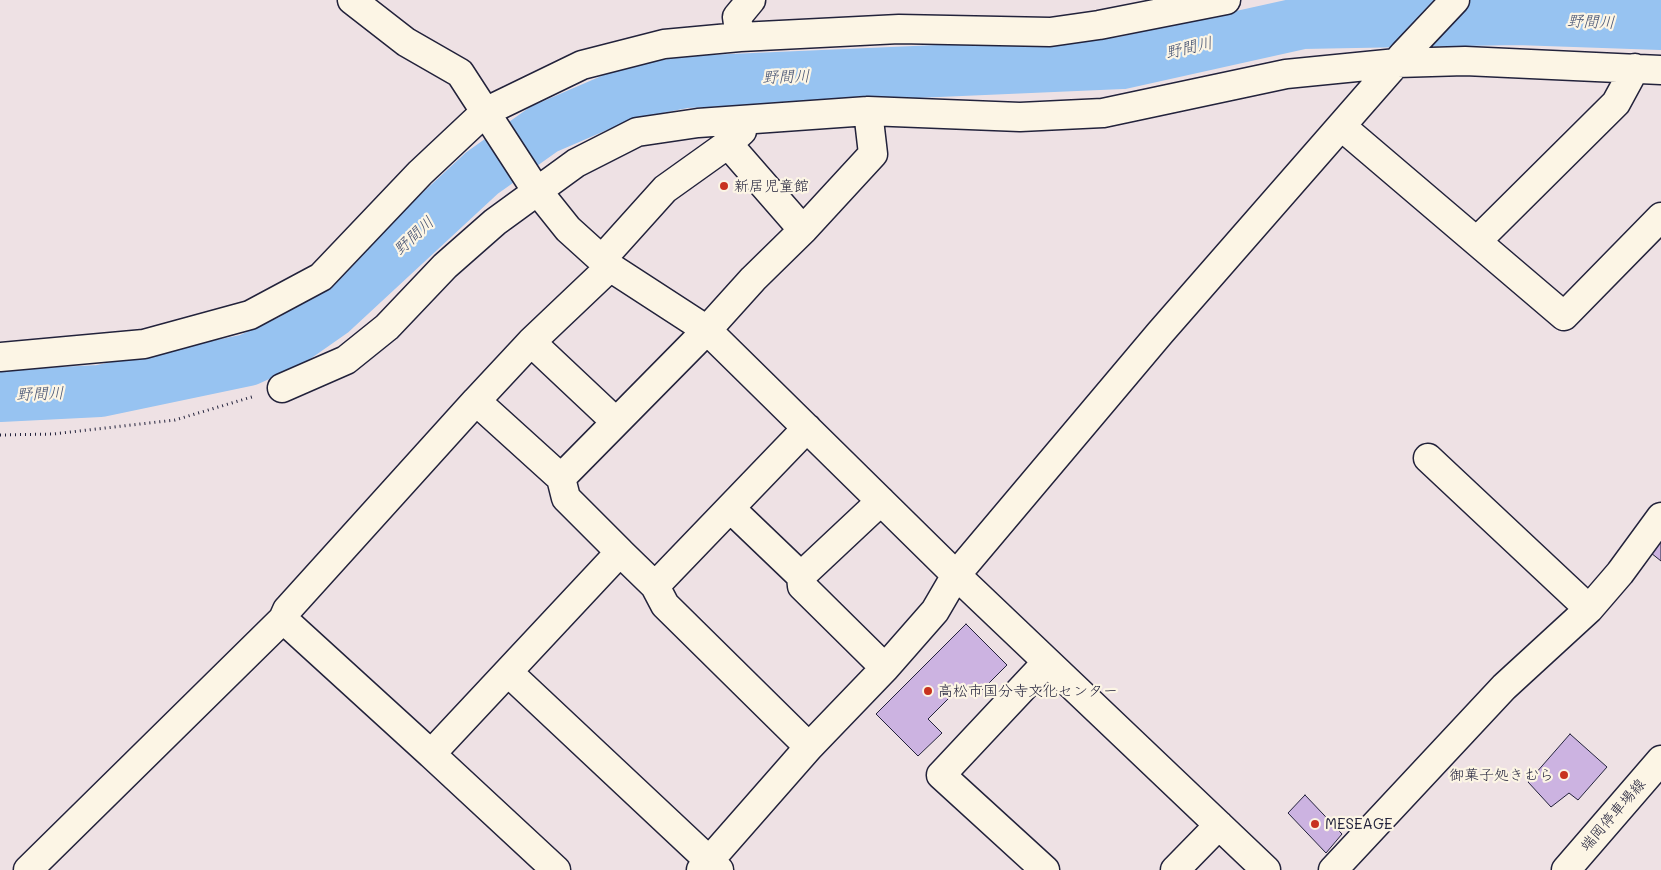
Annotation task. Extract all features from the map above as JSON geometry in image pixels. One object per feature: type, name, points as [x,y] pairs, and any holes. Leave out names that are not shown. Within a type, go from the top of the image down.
[{"type":"street","points":[[352,0],[406,42],[460,73],[535,188],[568,229],[606,263],[707,330],[956,575],[1266,870]]},
{"type":"street","points":[[740,37],[737,17],[751,0]]},
{"type":"street","points":[[0,357],[144,344],[250,314],[321,277],[420,173],[489,117],[582,65],[664,44],[740,37],[899,29],[1050,32],[1099,25],[1226,0]]},
{"type":"street","points":[[508,673],[710,867],[810,747],[885,668],[935,611],[956,575],[1160,333],[1400,58],[1455,0]]},
{"type":"street","points":[[282,388],[346,360],[387,327],[444,266],[535,188],[576,163],[637,132],[698,123],[868,111],[1020,117],[1103,113],[1286,74],[1400,58],[1648,69]]},
{"type":"street","points":[[1477,241],[1648,69]]},
{"type":"street","points":[[561,478],[707,330],[753,279],[803,230],[873,154],[868,111]]},
{"type":"street","points":[[28,870],[283,619],[287,610],[476,401],[606,263],[665,189],[728,144],[754,120]]},
{"type":"street","points":[[1342,126],[1564,316],[1661,217]]},
{"type":"street","points":[[728,144],[803,230]]},
{"type":"street","points":[[531,342],[616,422]]},
{"type":"street","points":[[476,401],[561,478],[566,498],[655,586],[665,605],[810,747]]},
{"type":"street","points":[[655,586],[807,428]]},
{"type":"street","points":[[1428,458],[1589,610]]},
{"type":"street","points":[[801,576],[880,501]]},
{"type":"street","points":[[730,508],[801,576],[802,586],[885,668]]},
{"type":"street","points":[[1334,870],[1504,687],[1589,610],[1620,573],[1661,517]]},
{"type":"street","points":[[431,754],[620,552]]},
{"type":"street","points":[[283,619],[556,870]]},
{"type":"street","points":[[1046,870],[941,775],[1047,662]]},
{"type":"street","name":"端岡停車場線","points":[[1566,870],[1661,760]]},
{"type":"street","points":[[1175,870],[1218,825]]},
{"type":"path","points":[[0,435],[53,434],[175,420],[282,388]]},
{"type":"building","points":[[1661,538],[1661,561],[1651,553]]},
{"type":"building","name":"高松市国分寺文化センター","points":[[966,624],[1007,665],[975,697],[963,684],[928,719],[942,733],[918,756],[876,714]]},
{"type":"building","points":[[1570,734],[1607,767],[1578,800],[1569,793],[1551,807],[1528,782]]},
{"type":"building","name":"MESEAGE","points":[[1305,795],[1342,834],[1326,853],[1288,813]]},
{"type":"waterway","name":"野間川","points":[[0,396],[100,391],[248,360],[292,340],[332,312],[482,173],[544,129],[625,94],[685,82],[1122,63],[1302,23],[1517,19],[1661,24]]},
{"type":"place","name":"新居児童館","points":[[724,186]]},
{"type":"place","name":"高松市国分寺文化センター","points":[[928,691]]},
{"type":"place","name":"御菓子処きむら","points":[[1564,775]]},
{"type":"place","name":"MESEAGE","points":[[1315,824]]}]
